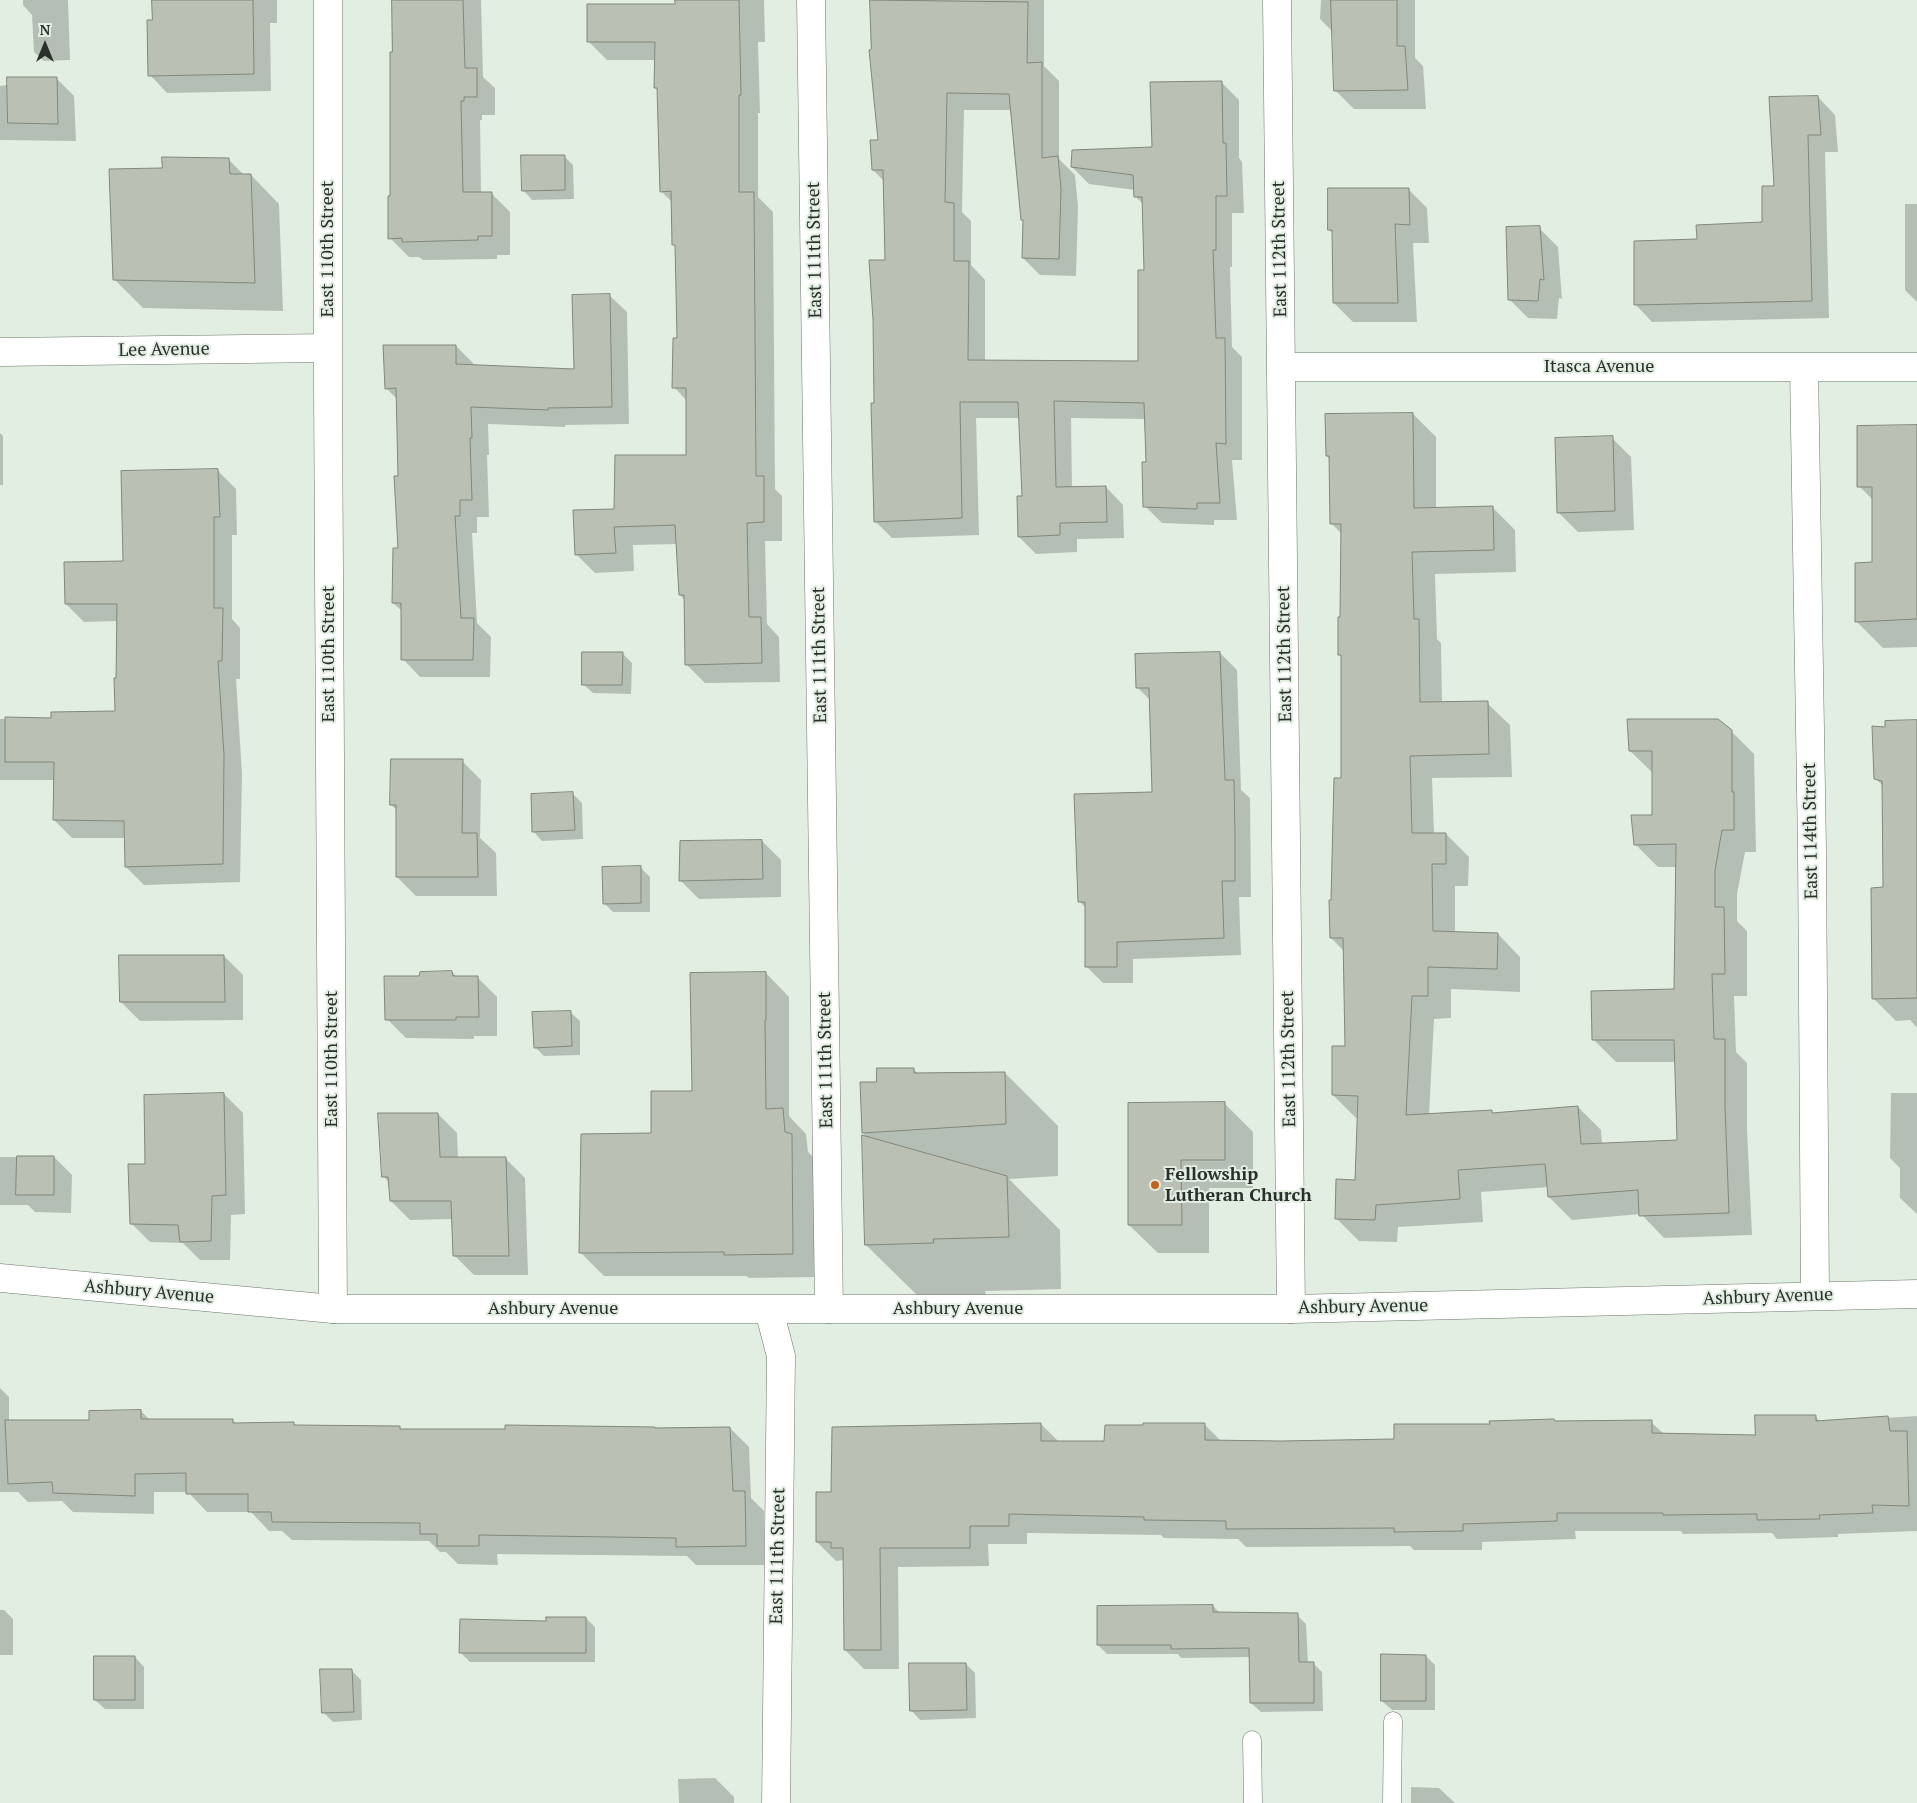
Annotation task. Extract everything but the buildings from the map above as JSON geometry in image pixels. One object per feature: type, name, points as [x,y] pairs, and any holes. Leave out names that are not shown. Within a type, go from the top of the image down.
[{"type":"street","name":"East 110th Street","points":[[328,0],[333,1308]]},
{"type":"street","name":"East 111th Street","points":[[811,0],[829,1309]]},
{"type":"street","name":"East 112th Street","points":[[1277,0],[1291,1308]]},
{"type":"street","name":"Lee Avenue","points":[[0,352],[328,348]]},
{"type":"street","name":"Itasca Avenue","points":[[1282,367],[1917,367]]},
{"type":"street","name":"East 114th Street","points":[[1804,367],[1812,870],[1815,1296]]},
{"type":"street","name":"Ashbury Avenue","points":[[0,1278],[333,1308],[769,1310],[1291,1308],[1917,1294]]},
{"type":"street","name":"East 111th Street","points":[[769,1310],[781,1356],[776,1803]]},
{"type":"lane","points":[[1392,1803],[1393,1721]]},
{"type":"lane","points":[[1252,1740],[1253,1803]]},
{"type":"place","name":"Fellowship Lutheran Church","points":[[1155,1185]]}]
